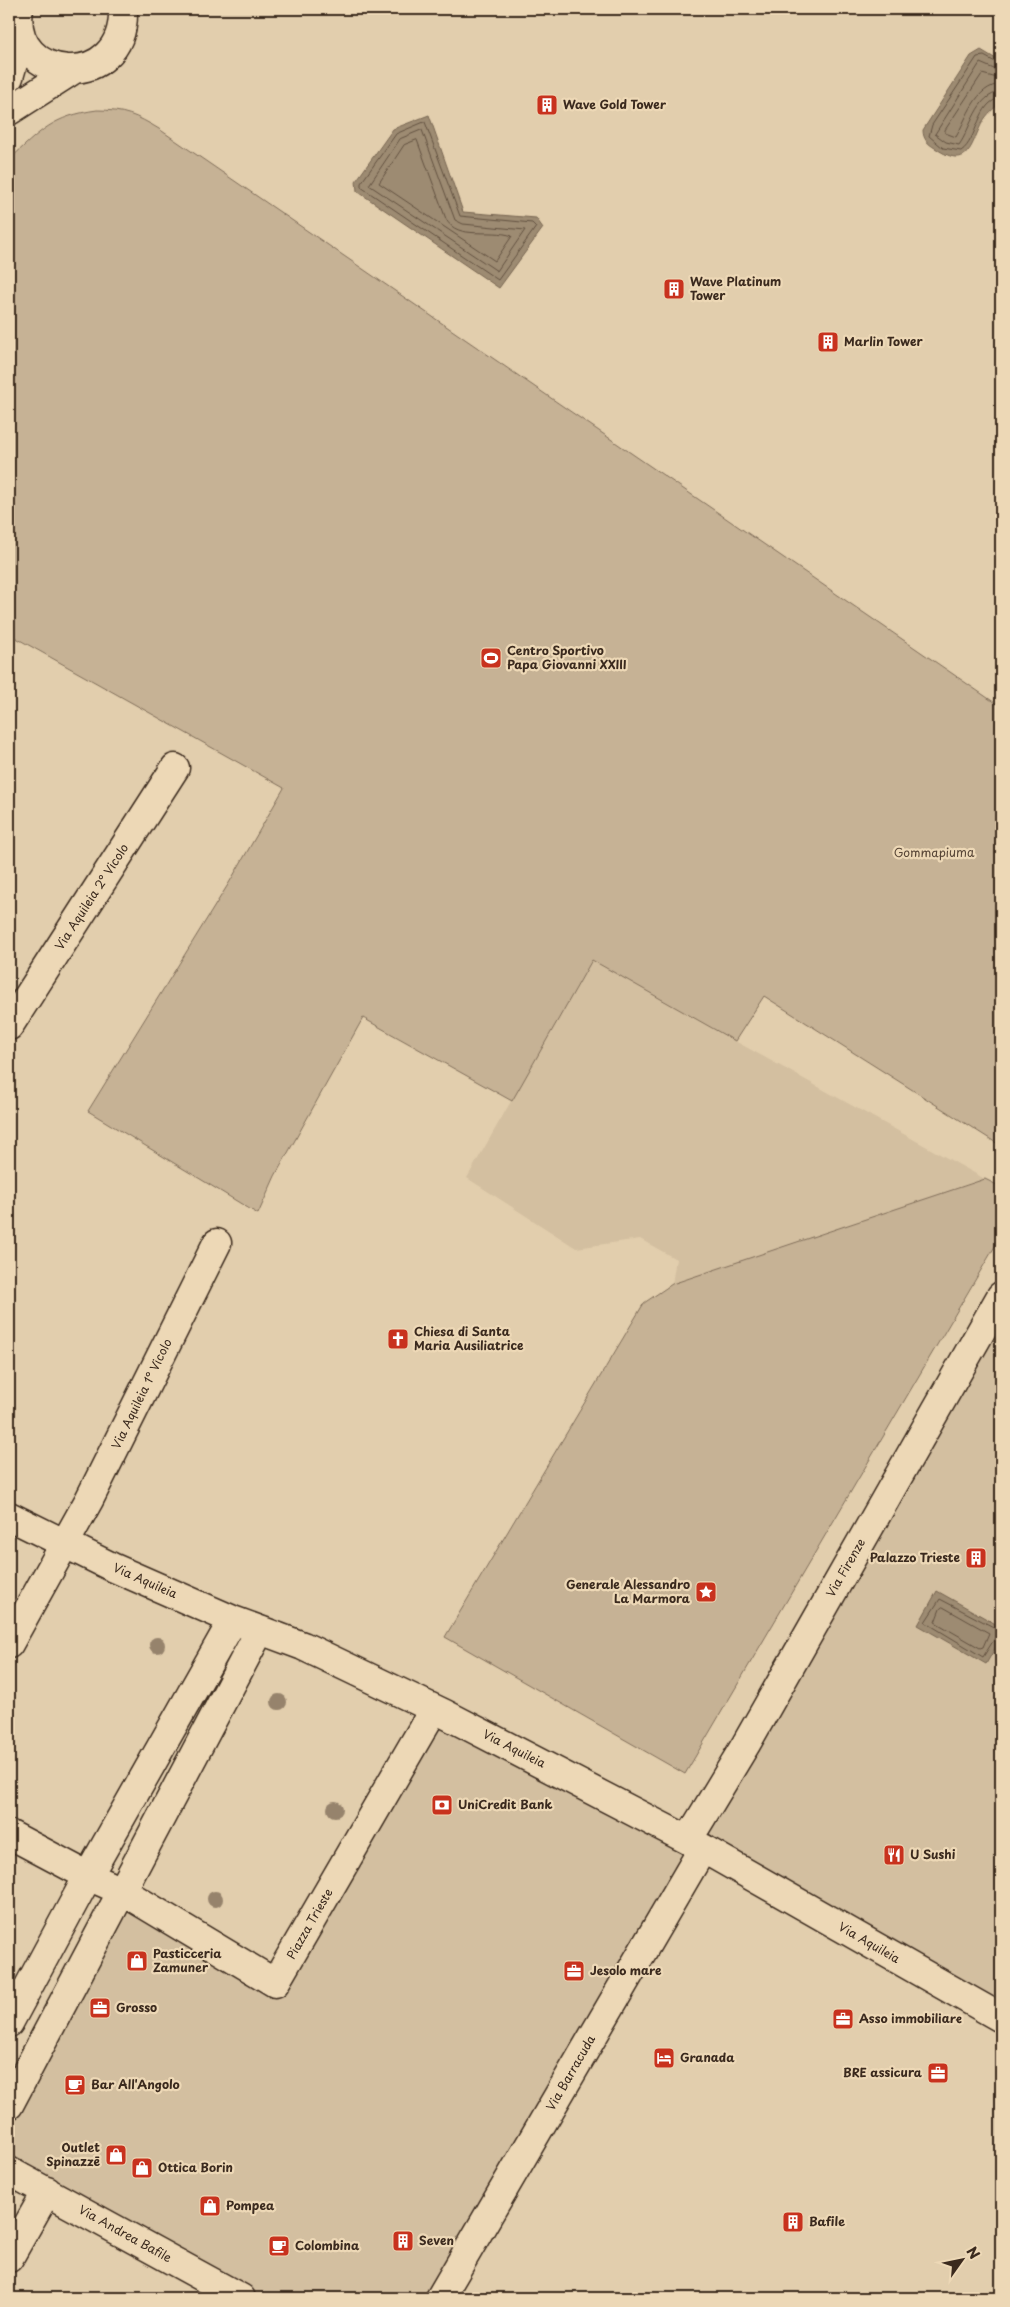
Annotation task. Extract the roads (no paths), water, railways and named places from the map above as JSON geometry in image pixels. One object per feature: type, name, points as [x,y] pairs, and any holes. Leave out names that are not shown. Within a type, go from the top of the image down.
[{"type":"street","points":[[17,18],[34,56],[50,66],[61,70],[72,70],[90,67],[103,60],[112,50],[121,34],[123,9]]},
{"type":"street","points":[[9,77],[17,18]]},
{"type":"street","points":[[9,111],[72,70]]},
{"type":"street","name":"Via Aquileia 2° Vicolo","points":[[9,1026],[175,768]]},
{"type":"street","name":"Via Aquileia 1° Vicolo","points":[[9,1644],[89,1500],[217,1242]]},
{"type":"street","name":"Via Firenze","points":[[695,1844],[746,1744],[1001,1296]]},
{"type":"street","name":"Via Aquileia","points":[[9,1516],[64,1544],[233,1620],[337,1662],[440,1712],[695,1844],[1001,2018]]},
{"type":"street","points":[[9,2024],[88,1876],[233,1620]]},
{"type":"street","points":[[9,2105],[260,1630]]},
{"type":"street","points":[[9,1834],[88,1876],[118,1898],[278,1997],[440,1712]]},
{"type":"street","name":"Via Barracuda","points":[[440,2298],[695,1844]]},
{"type":"street","name":"Via Andrea Bafile","points":[[9,2170],[241,2298]]},
{"type":"street","points":[[9,2258],[47,2190]]},
{"type":"water","points":[[981,50],[1001,62],[1001,102],[985,118],[968,151],[963,156],[947,155],[928,143],[923,130],[971,56]]},
{"type":"water","points":[[429,115],[463,212],[536,218],[543,228],[499,288],[357,191],[356,181],[393,129]]},
{"type":"water","points":[[937,1591],[1001,1627],[1001,1638],[986,1664],[918,1625]]},
{"type":"place","name":"Wave Gold Tower","points":[[547,105]]},
{"type":"place","name":"Wave Platinum Tower","points":[[674,289]]},
{"type":"place","name":"Marlin Tower","points":[[828,342]]},
{"type":"place","name":"Centro Sportivo Papa Giovanni XXIII","points":[[491,658]]},
{"type":"place","name":"Chiesa di Santa Maria Ausiliatrice","points":[[398,1339]]},
{"type":"place","name":"Palazzo Trieste","points":[[976,1558]]},
{"type":"place","name":"Generale Alessandro La Marmora","points":[[706,1592]]},
{"type":"place","name":"UniCredit Bank","points":[[442,1805]]},
{"type":"place","name":"U Sushi","points":[[894,1855]]},
{"type":"place","name":"Pasticceria Zamuner","points":[[137,1961]]},
{"type":"place","name":"Jesolo mare","points":[[574,1971]]},
{"type":"place","name":"Grosso","points":[[100,2008]]},
{"type":"place","name":"Asso immobiliare","points":[[843,2019]]},
{"type":"place","name":"Granada","points":[[664,2058]]},
{"type":"place","name":"BRE assicura","points":[[938,2073]]},
{"type":"place","name":"Bar All'Angolo","points":[[75,2085]]},
{"type":"place","name":"Outlet Spinazzē","points":[[116,2155]]},
{"type":"place","name":"Ottica Borin","points":[[142,2168]]},
{"type":"place","name":"Pompea","points":[[210,2206]]},
{"type":"place","name":"Bafile","points":[[793,2222]]},
{"type":"place","name":"Seven","points":[[403,2241]]},
{"type":"place","name":"Colombina","points":[[279,2246]]},
{"type":"park label","name":"Gommapiuma","points":[[934,853]]}]
